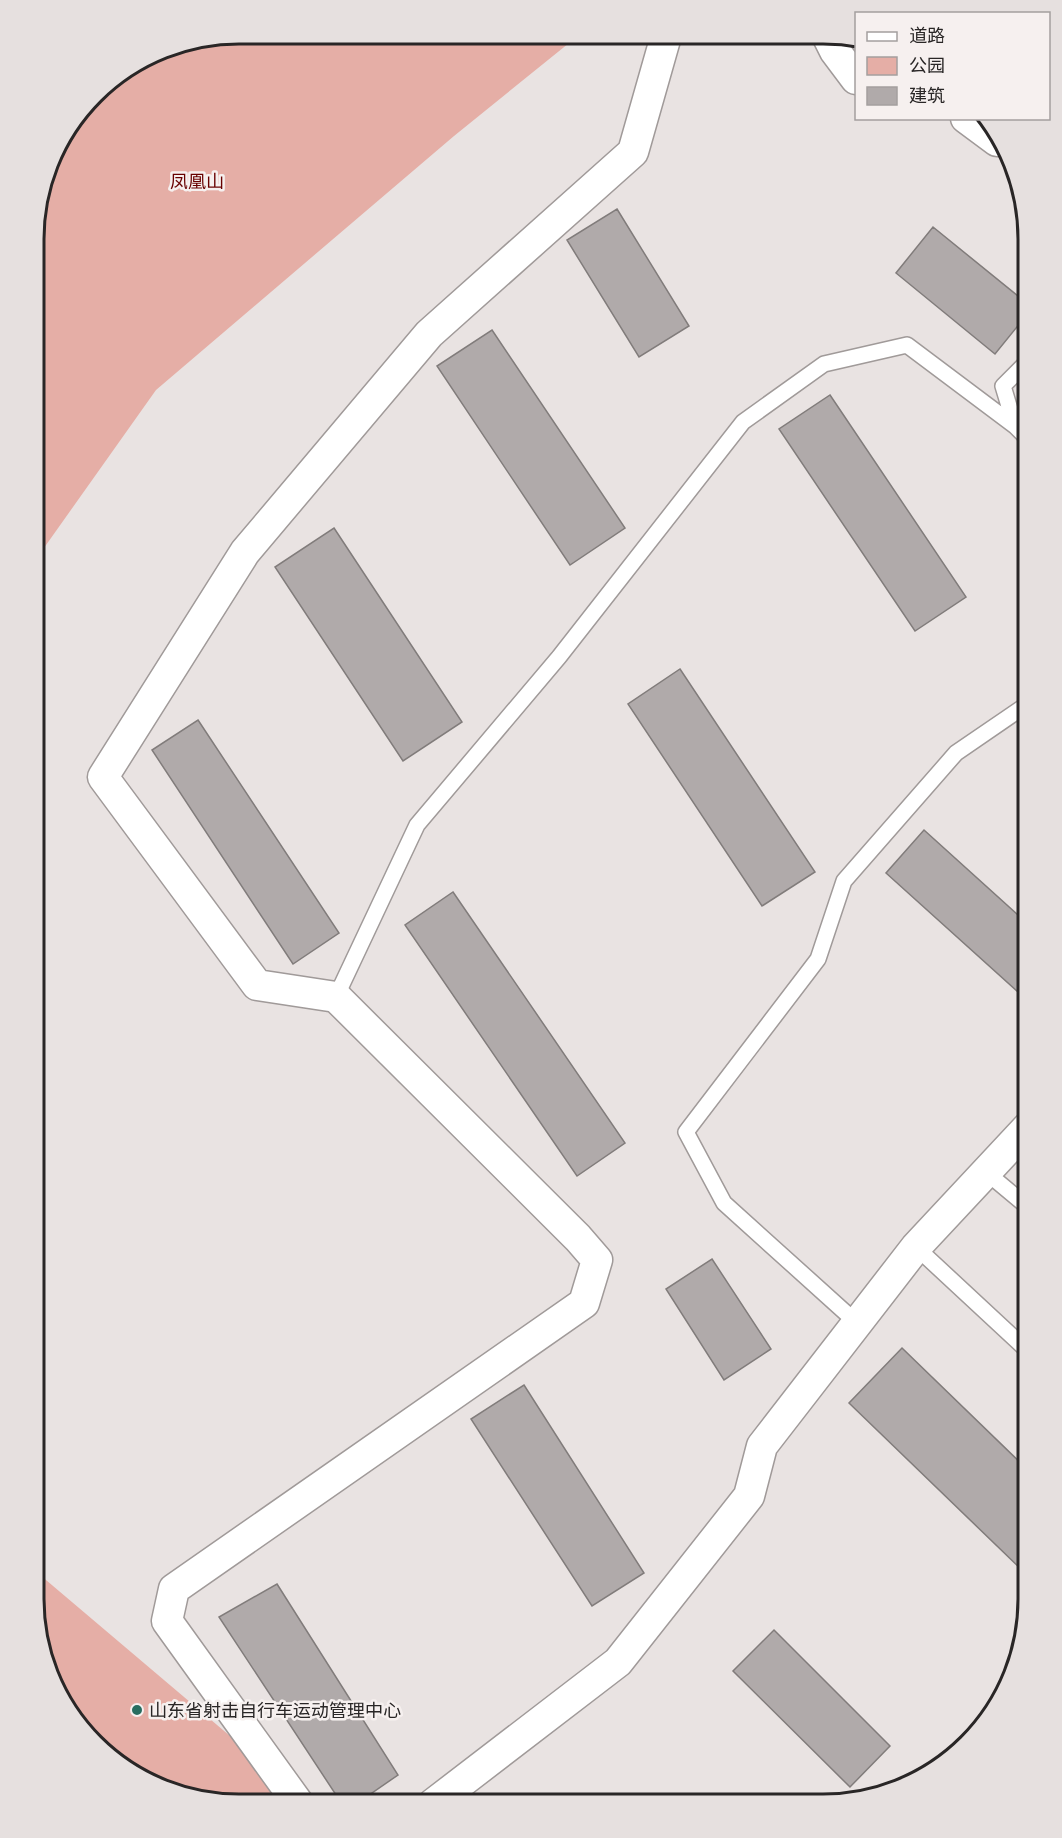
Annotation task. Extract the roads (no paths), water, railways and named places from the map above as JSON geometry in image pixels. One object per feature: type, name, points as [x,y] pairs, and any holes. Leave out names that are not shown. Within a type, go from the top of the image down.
[{"type":"street","points":[[292,1794],[167,1621],[174,1589],[584,1303],[597,1260],[578,1238],[336,997],[257,985],[103,777],[245,552],[421,343],[633,152],[664,44]]},
{"type":"street","points":[[832,44],[855,78]]},
{"type":"street","points":[[969,120],[989,135]]},
{"type":"street","points":[[446,1794],[618,1662],[749,1496],[762,1446],[916,1248],[1018,1138]]},
{"type":"lane","points":[[336,997],[417,825],[559,657],[743,422],[824,364],[907,345],[1018,429]]},
{"type":"lane","points":[[1015,426],[1003,386],[1018,371]]},
{"type":"lane","points":[[857,1323],[724,1203],[686,1132],[818,959],[844,881],[956,753],[1018,711]]},
{"type":"lane","points":[[986,1172],[1018,1199]]},
{"type":"lane","points":[[916,1248],[1018,1342]]},
{"type":"place","name":"山东省射击自行车运动管理中心","points":[[137,1710]]},
{"type":"park label","name":"凤凰山","points":[[197,181]]}]
